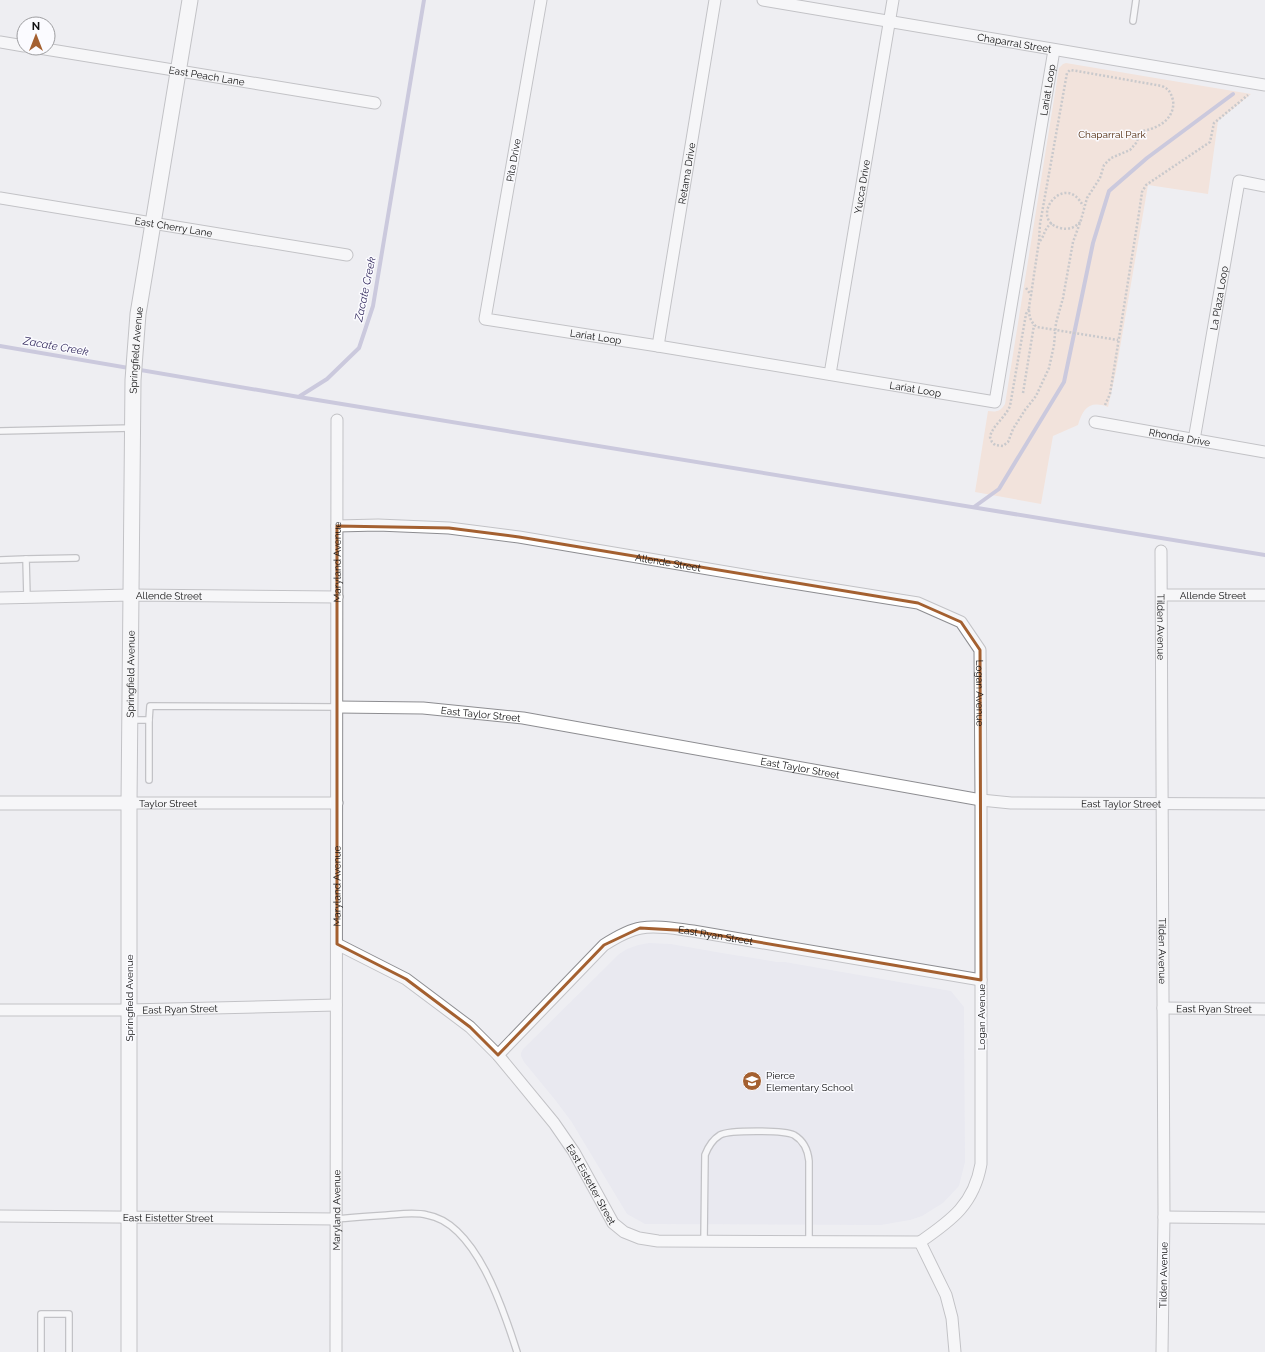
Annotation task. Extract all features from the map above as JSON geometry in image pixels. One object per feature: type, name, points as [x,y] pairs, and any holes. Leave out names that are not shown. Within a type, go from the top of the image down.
[{"type":"main road","name":"Springfield Avenue","points":[[129,1352],[129,803],[134,350],[138,314],[190,0]]},
{"type":"street","name":"Pita Drive","points":[[485,319],[541,0]]},
{"type":"street","name":"Retama Drive","points":[[658,346],[715,0]]},
{"type":"street","name":"Chaparral Street","points":[[763,0],[1265,85]]},
{"type":"street","name":"Yucca Drive","points":[[830,374],[893,0]]},
{"type":"street","points":[[0,42],[16,45]]},
{"type":"street","name":"Lariat Loop","points":[[485,319],[830,374],[994,402],[1054,50]]},
{"type":"street","name":"East Peach Lane","points":[[56,51],[375,103]]},
{"type":"street","name":"La Plaza Loop","points":[[1194,440],[1239,181],[1265,186]]},
{"type":"street","name":"East Cherry Lane","points":[[0,198],[347,254]]},
{"type":"street","name":"Maryland Avenue","points":[[336,1352],[337,420]]},
{"type":"street","name":"Rhonda Drive","points":[[1095,422],[1265,452]]},
{"type":"street","name":"Allende Street","points":[[337,526],[378,525],[449,528],[519,537],[776,581],[918,602],[961,622],[980,650]]},
{"type":"street","name":"Tilden Avenue","points":[[1161,551],[1164,1217],[1162,1352]]},
{"type":"street","name":"Allende Street","points":[[0,598],[131,595],[337,597]]},
{"type":"street","name":"Allende Street","points":[[1162,595],[1265,595]]},
{"type":"street","name":"Logan Avenue","points":[[920,1242],[956,1214],[974,1192],[979,1179],[982,1164],[980,650]]},
{"type":"street","name":"East Taylor Street","points":[[337,707],[423,708],[523,718],[981,800],[1011,803],[1265,804]]},
{"type":"street","name":"Taylor Street","points":[[0,803],[337,803]]},
{"type":"street","name":"East Ryan Street","points":[[498,1055],[604,945],[623,934],[640,928],[663,927],[693,931],[982,980]]},
{"type":"street","name":"East Eistetter Street","points":[[337,944],[406,979],[470,1027],[498,1055],[554,1124],[574,1152],[613,1223],[624,1232],[639,1238],[658,1241],[920,1242]]},
{"type":"street","name":"East Ryan Street","points":[[0,1010],[129,1010],[336,1005]]},
{"type":"street","name":"East Ryan Street","points":[[1163,1008],[1265,1009]]},
{"type":"street","name":"East Eistetter Street","points":[[0,1216],[336,1218]]},
{"type":"street","points":[[1164,1217],[1265,1218]]},
{"type":"street","points":[[920,1242],[946,1295],[952,1318],[955,1352]]},
{"type":"lane","points":[[1133,21],[1136,0]]},
{"type":"lane","points":[[0,431],[132,428]]},
{"type":"lane","points":[[0,560],[76,558]]},
{"type":"lane","points":[[26,559],[27,597]]},
{"type":"lane","points":[[149,780],[150,706],[337,707]]},
{"type":"lane","points":[[130,720],[149,720]]},
{"type":"lane","points":[[704,1241],[705,1155],[707,1148],[713,1140],[721,1134],[733,1132],[786,1132],[804,1144],[808,1153],[809,1242]]},
{"type":"lane","points":[[336,1218],[422,1214],[437,1217],[450,1225],[464,1237],[478,1257],[491,1282],[506,1318],[516,1352]]},
{"type":"lane","points":[[41,1352],[41,1314],[69,1314],[69,1352]]},
{"type":"path","points":[[1029,309],[1026,314],[1010,406],[1006,415],[990,433],[990,439],[995,445],[1006,445],[1016,424],[1036,396],[1049,368],[1054,345],[1056,331],[1058,314],[1063,298],[1073,242],[1087,198],[1100,178],[1104,165],[1111,158],[1130,150],[1136,143],[1141,132],[1162,124],[1173,110],[1171,95],[1166,88],[1162,86],[1073,70],[1070,70],[1067,73],[1040,224],[1039,242],[1029,309],[1030,320],[1034,326],[1056,331],[1118,340]]},
{"type":"path","points":[[1111,77],[1112,72]]},
{"type":"path","points":[[1105,405],[1110,394],[1143,188],[1210,142],[1214,123],[1248,95]]},
{"type":"path","points":[[1081,220],[1078,224],[1067,229],[1056,227],[1052,223],[1047,213],[1049,204],[1054,197],[1066,193],[1077,197],[1084,207]]},
{"type":"path","points":[[1039,200],[1049,204]]},
{"type":"path","points":[[1039,242],[1045,229],[1052,223]]},
{"type":"path","points":[[1025,286],[1031,295]]},
{"type":"path","points":[[1023,393],[1034,326]]},
{"type":"highlighted area","points":[[337,526],[449,528],[519,537],[918,603],[961,622],[980,650],[981,980],[693,931],[640,928],[604,945],[498,1055],[470,1027],[406,979],[337,944]]},
{"type":"shaded area","name":"Pierce Elementary School","points":[[649,943],[671,944],[777,962],[785,962],[951,991],[964,1007],[965,1162],[959,1186],[943,1203],[922,1216],[910,1220],[881,1225],[645,1224],[627,1214],[571,1121],[524,1062],[521,1053],[523,1049],[619,954],[627,949]]},
{"type":"green space","name":"Chaparral Park","points":[[1066,63],[1251,94],[1218,121],[1208,194],[1148,185],[1116,371],[1108,407],[1091,405],[1082,414],[1078,425],[1053,436],[1041,504],[975,492],[988,411],[998,411],[1005,404],[1059,68]]},
{"type":"waterway","name":"Zacate Creek","points":[[300,396],[327,379],[359,348],[373,306],[424,0]]},
{"type":"waterway","points":[[974,507],[999,489],[1064,382],[1093,243],[1109,191],[1147,158],[1233,94]]},
{"type":"waterway","points":[[0,346],[299,397],[1265,555]]},
{"type":"place","name":"Pierce Elementary School","points":[[752,1081]]}]
